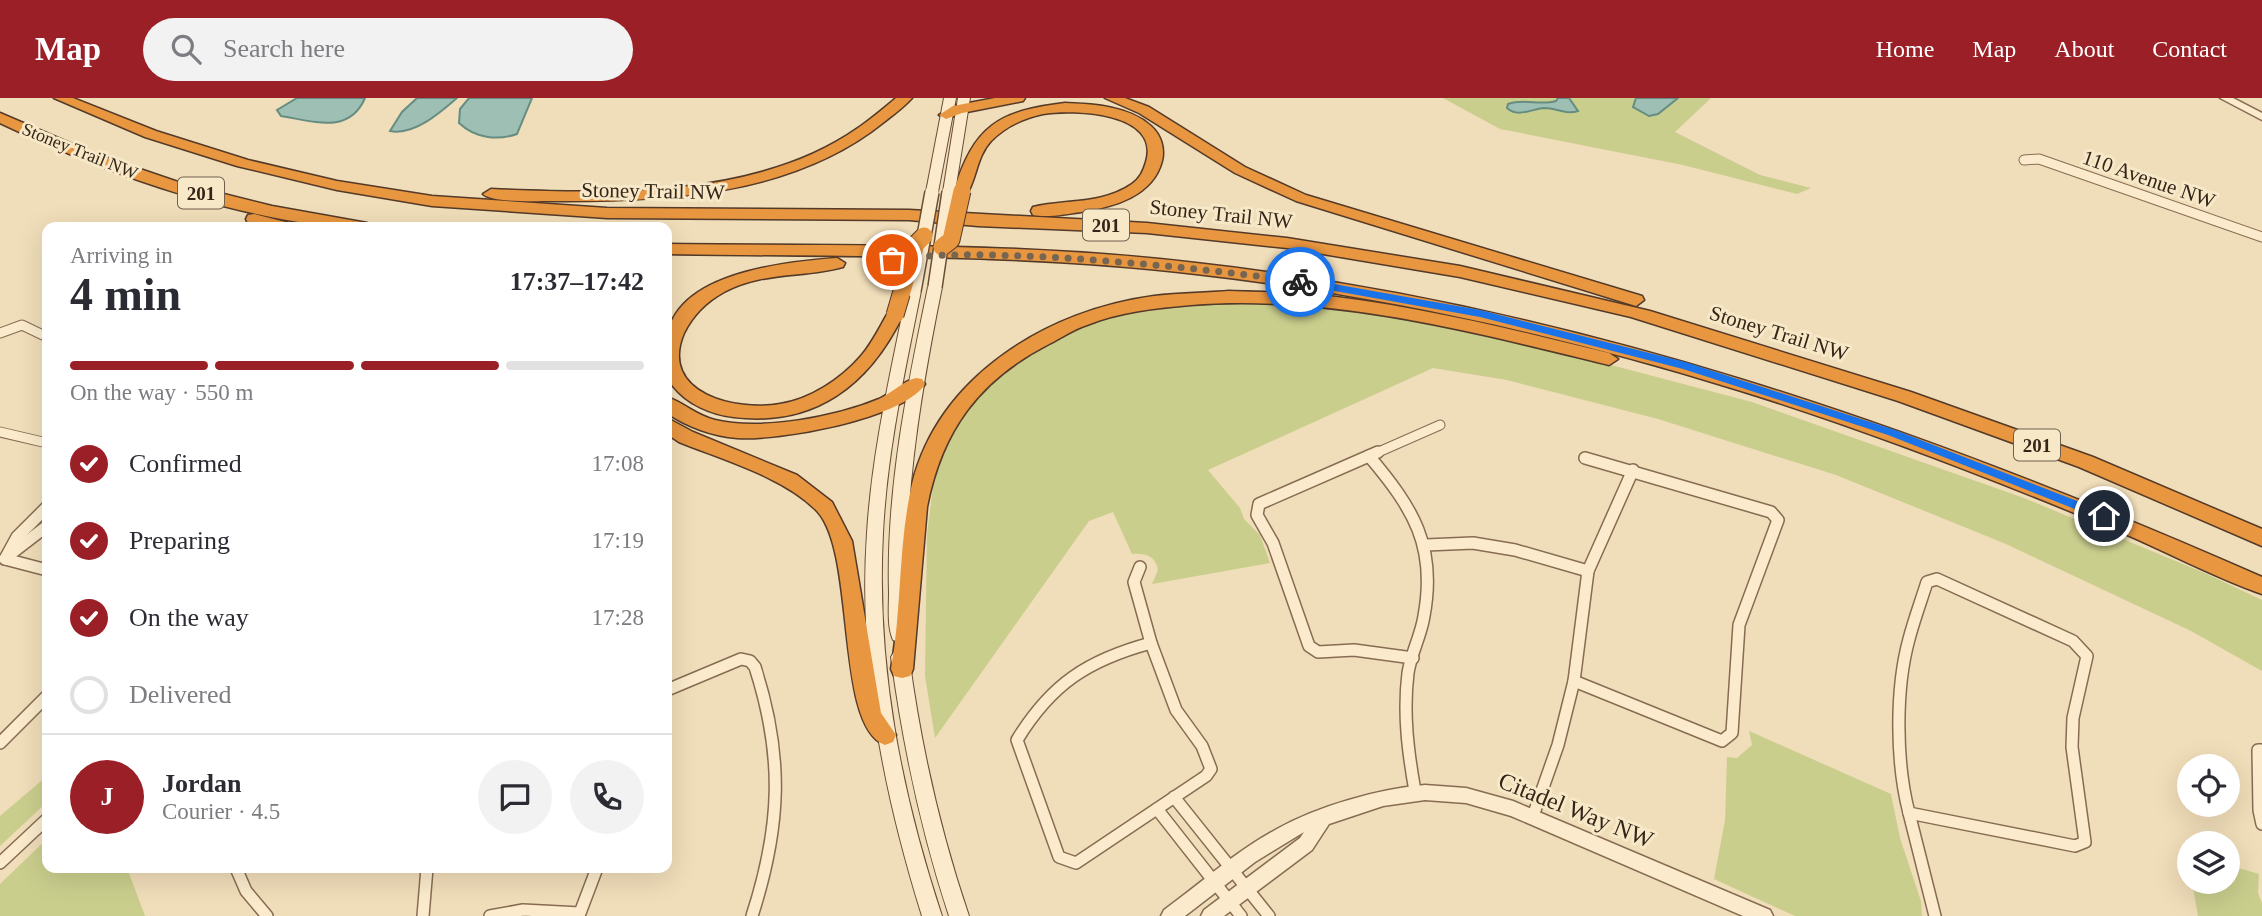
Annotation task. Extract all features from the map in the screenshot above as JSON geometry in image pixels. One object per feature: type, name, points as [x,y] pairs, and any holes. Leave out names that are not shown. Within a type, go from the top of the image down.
[{"type":"highway","name":"Stoney Trail NW","points":[[61,98],[113,121],[236,162],[364,190],[428,200],[533,210],[657,215],[905,215],[1088,224],[1266,241],[1402,261],[1535,288],[1630,311],[1876,386],[2052,450],[2220,518],[2262,538]]},
{"type":"highway","points":[[316,179],[505,195],[656,196],[748,179],[814,156],[875,122],[905,98]]},
{"type":"highway","points":[[946,115],[963,103],[1018,98]]},
{"type":"highway","points":[[1112,98],[1144,110],[1240,170],[1301,198],[1698,319],[1885,381],[2066,448],[2178,495],[2220,518]]},
{"type":"highway","points":[[1139,98],[1177,124],[1187,136]]},
{"type":"highway","points":[[672,349],[676,330],[682,319],[704,298],[738,279],[783,268],[892,260],[938,250],[950,240],[956,192],[973,158],[988,136],[1020,114],[1050,105],[1084,104],[1118,112],[1141,124],[1156,146],[1154,166],[1139,186],[1126,195],[1088,207],[1013,212],[920,212],[905,215]]},
{"type":"highway","name":"Stoney Trail NW","points":[[0,117],[41,138],[151,180],[251,206],[335,222]]},
{"type":"highway","points":[[41,138],[48,150],[133,185],[266,222]]},
{"type":"highway","points":[[672,364],[680,382],[699,398],[714,406],[750,413],[793,409],[824,396],[851,378],[878,347],[895,315],[916,244],[925,236]]},
{"type":"highway","name":"201","points":[[672,249],[938,250],[1086,259],[1192,268],[1399,298],[1540,328],[1659,358],[1892,433],[1980,465],[2129,526],[2262,586]]},
{"type":"highway","points":[[902,669],[908,638],[923,479],[945,427],[969,393],[1007,359],[1063,327],[1105,311],[1165,300],[1240,296],[1345,305],[1533,341],[1711,385],[1866,431],[1892,433]]},
{"type":"highway","points":[[672,407],[685,416],[709,425],[754,431],[805,425],[893,402],[909,393],[916,384]]},
{"type":"highway","points":[[672,428],[686,437],[790,480],[825,508],[842,541],[871,717],[885,735]]},
{"type":"main road","points":[[932,916],[902,818],[885,735],[874,618],[874,571],[880,489],[893,402],[950,98]]},
{"type":"main road","points":[[956,192],[963,103]]},
{"type":"main road","points":[[938,250],[935,287],[906,441],[896,569],[902,669],[917,771],[939,858],[959,916]]},
{"type":"street","points":[[2225,98],[2262,117]]},
{"type":"street","points":[[2242,98],[2262,108]]},
{"type":"street","name":"110 Avenue NW","points":[[2024,160],[2039,159],[2261,236]]},
{"type":"street","points":[[2261,236],[2262,223]]},
{"type":"street","points":[[0,333],[22,325],[42,335]]},
{"type":"street","points":[[1413,658],[1354,650],[1318,652],[1309,646],[1273,543],[1257,515],[1259,504],[1440,425]]},
{"type":"street","points":[[0,432],[42,442]]},
{"type":"street","points":[[1369,456],[1404,497],[1420,526],[1426,545],[1428,594],[1408,671],[1405,716],[1415,791]]},
{"type":"street","points":[[1574,681],[1722,741],[1732,733],[1739,625],[1778,520],[1771,512],[1585,458]]},
{"type":"street","points":[[1532,816],[1559,745],[1574,681],[1588,572],[1633,470]]},
{"type":"street","points":[[3,561],[17,537],[42,512]]},
{"type":"street","points":[[3,561],[42,531]]},
{"type":"street","points":[[1426,545],[1473,543],[1515,550],[1588,572]]},
{"type":"street","points":[[3,561],[42,569]]},
{"type":"street","points":[[1140,567],[1134,583],[1175,708],[1210,757],[1211,769],[1206,776],[1076,863],[1059,857],[1017,740],[1029,718],[1054,689],[1082,668],[1120,651],[1153,643]]},
{"type":"street","points":[[1909,813],[2075,846],[2085,842],[2072,747],[2073,718],[2087,656],[2073,641],[1937,579],[1927,582],[1908,641],[1900,696],[1903,789],[1909,813],[1935,916]]},
{"type":"street","points":[[672,688],[741,659],[750,661],[759,679],[774,726],[777,802],[774,836],[752,916]]},
{"type":"street","points":[[0,743],[42,701]]},
{"type":"street","points":[[2262,750],[2258,750],[2259,810],[2262,824]]},
{"type":"street","name":"Citadel Way NW","points":[[1170,916],[1232,869],[1296,827],[1374,800],[1415,791],[1478,796],[1532,816],[1763,916]]},
{"type":"street","points":[[1174,797],[1269,916]]},
{"type":"street","points":[[1157,809],[1235,909]]},
{"type":"street","points":[[1210,916],[1235,909],[1248,889],[1306,844],[1323,818]]},
{"type":"street","points":[[0,863],[42,824]]},
{"type":"street","points":[[238,873],[246,891],[267,916]]},
{"type":"street","points":[[423,916],[427,873]]},
{"type":"street","points":[[490,916],[523,910],[582,914],[595,873]]},
{"type":"green space","points":[[1443,98],[1711,98],[1675,132],[1760,175],[1811,188],[1797,194],[1683,165],[1500,129]]},
{"type":"green space","points":[[1215,298],[1325,304],[1523,342],[1752,402],[2024,498],[2207,574],[2262,600],[2262,671],[2191,631],[2006,544],[1836,475],[1658,419],[1507,380],[1433,368],[1208,470],[1240,508],[1244,519],[1260,535],[1270,563],[1152,584],[1158,570],[1155,561],[1145,555],[1132,554],[1113,512],[1089,521],[935,738],[925,676],[927,534],[934,479],[929,476],[944,435],[995,372],[1096,316]]},
{"type":"green space","points":[[1749,731],[1891,794],[1900,838],[1921,901],[1922,916],[1795,916],[1714,879],[1725,820],[1727,757],[1737,758],[1752,745]]},
{"type":"green space","points":[[42,780],[42,807],[0,846],[0,816]]},
{"type":"green space","points":[[42,844],[42,873],[129,873],[145,916],[0,916],[0,884]]},
{"type":"green space","points":[[2240,868],[2259,874],[2258,893],[2262,903],[2262,916],[2198,916],[2194,894],[2240,894]]},
{"type":"water","points":[[297,98],[365,98],[350,117],[329,123],[281,116],[277,110]]},
{"type":"water","points":[[417,98],[457,98],[418,126],[399,132],[390,131],[402,112]]},
{"type":"water","points":[[469,98],[532,98],[517,134],[494,138],[472,132],[459,123],[460,109]]},
{"type":"water","points":[[1558,98],[1569,98],[1578,111],[1544,108],[1520,113],[1507,108],[1508,104],[1514,102],[1544,103],[1556,101]]},
{"type":"water","points":[[1636,98],[1678,98],[1658,114],[1649,116],[1633,107]]},
{"type":"way so far","points":[[892,260],[935,254],[1086,259],[1192,268],[1300,282]]},
{"type":"route","points":[[1300,282],[1480,314],[1659,358],[1892,433],[1980,465],[2104,516]]}]
